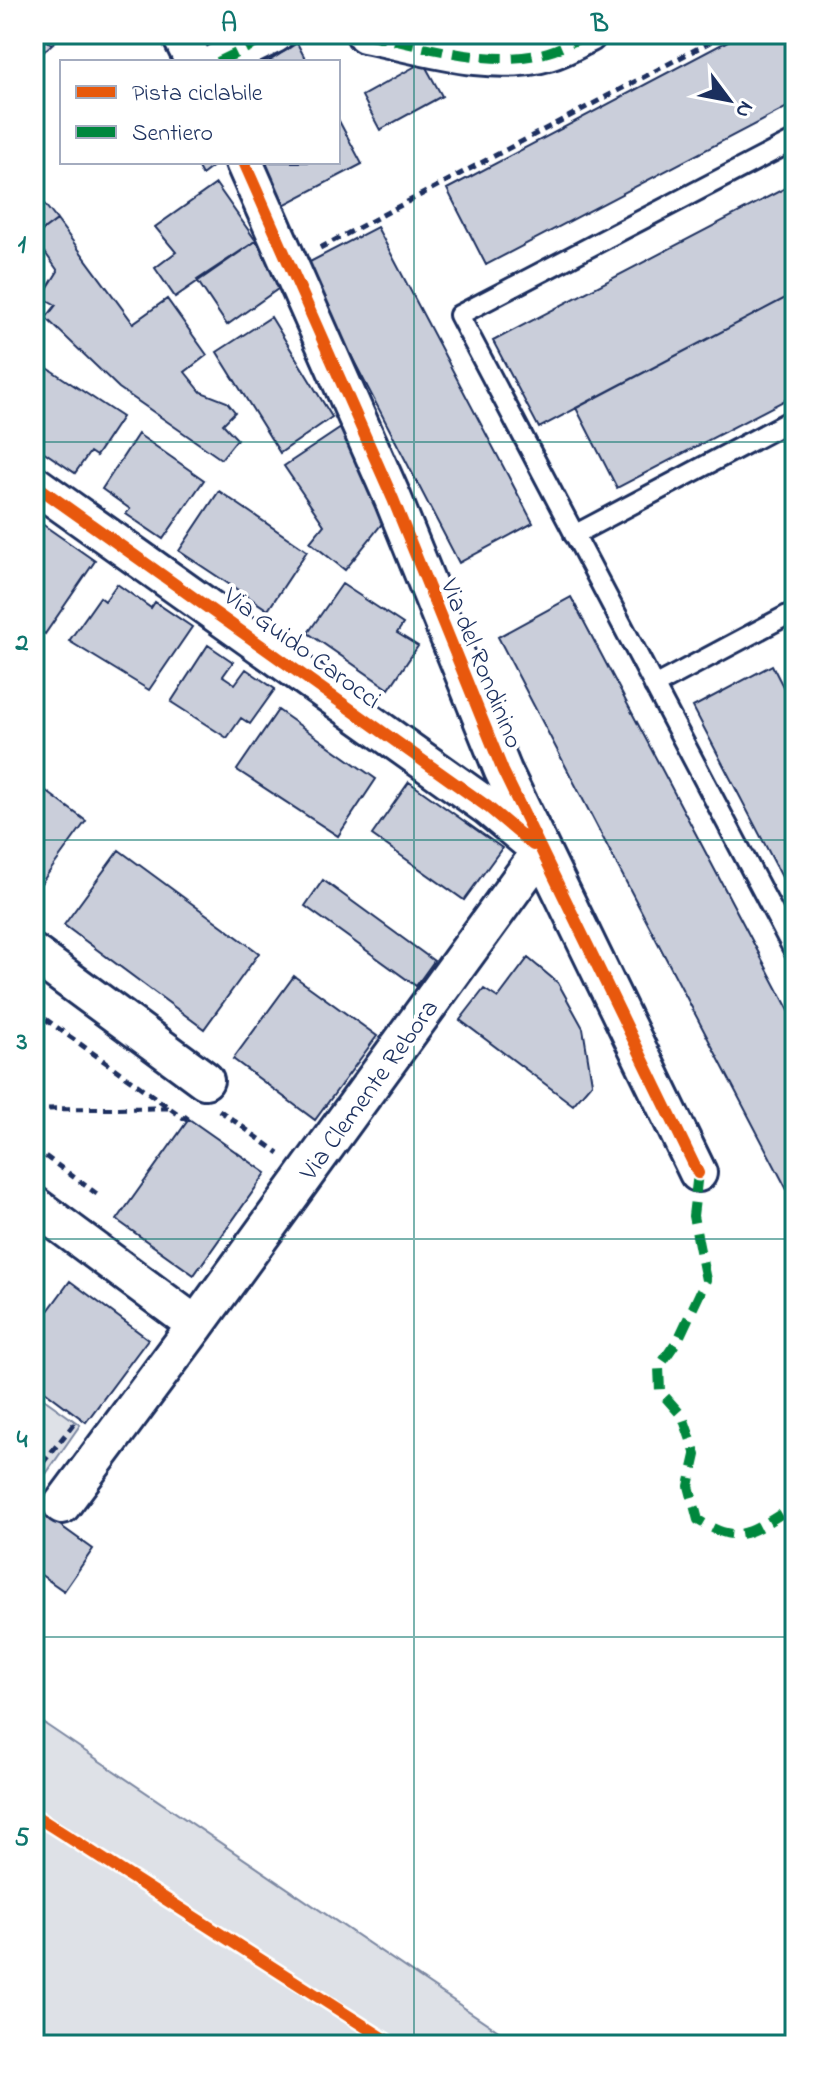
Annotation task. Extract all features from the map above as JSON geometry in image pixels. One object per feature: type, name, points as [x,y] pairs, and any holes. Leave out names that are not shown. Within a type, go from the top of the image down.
[{"type":"street","points":[[180,34],[193,60]]},
{"type":"street","points":[[222,60],[275,34]]},
{"type":"street","points":[[365,34],[494,57],[550,52],[588,34]]},
{"type":"street","name":"Via del Rondinino","points":[[245,164],[393,499],[503,771],[698,1173]]},
{"type":"street","name":"Via Guido Carocci","points":[[34,484],[488,807],[540,852]]},
{"type":"street","name":"Via Clemente Rebora","points":[[62,1505],[540,852]]},
{"type":"street","points":[[34,954],[210,1093]]},
{"type":"street","points":[[34,1205],[196,1325]]},
{"type":"lane","points":[[795,140],[459,315],[795,953]]},
{"type":"lane","points":[[574,535],[794,421]]},
{"type":"lane","points":[[654,686],[795,611]]},
{"type":"path","points":[[288,266],[725,34]]},
{"type":"path","points":[[210,1093],[289,1161]]},
{"type":"path","points":[[34,1109],[170,1108]]},
{"type":"path","points":[[34,1148],[101,1197]]},
{"type":"path","points":[[34,1474],[73,1425],[86,1433]]},
{"type":"path","points":[[34,1451],[45,1461]]},
{"type":"shaded area","points":[[34,1392],[80,1425],[34,1491]]},
{"type":"shaded area","points":[[34,1717],[42,1722],[519,2045],[34,2045]]},
{"type":"building","points":[[34,34],[52,44],[34,61]]},
{"type":"building","points":[[39,34],[64,34],[52,44]]},
{"type":"building","points":[[199,34],[225,34],[207,46]]},
{"type":"building","points":[[741,34],[795,34],[795,103],[486,265],[447,189]]},
{"type":"building","points":[[297,43],[306,60],[271,60]]},
{"type":"building","points":[[423,62],[442,96],[380,130],[362,96]]},
{"type":"building","points":[[340,123],[362,164],[278,208],[256,164],[340,164]]},
{"type":"building","points":[[196,164],[216,164],[202,175]]},
{"type":"building","points":[[795,183],[795,293],[539,428],[493,341]]},
{"type":"building","points":[[216,184],[256,241],[175,297],[155,268],[176,252],[155,227]]},
{"type":"building","points":[[34,191],[57,220],[34,237]]},
{"type":"building","points":[[57,220],[133,323],[167,299],[207,355],[185,372],[201,392],[227,402],[235,412],[223,424],[237,439],[221,459],[119,388],[46,318],[56,305],[42,297],[58,271],[34,237]]},
{"type":"building","points":[[377,227],[533,523],[459,563],[304,265]]},
{"type":"building","points":[[256,241],[285,284],[227,325],[197,280]]},
{"type":"building","points":[[34,253],[44,260],[34,275]]},
{"type":"building","points":[[795,293],[795,395],[617,488],[576,408]]},
{"type":"building","points":[[271,317],[332,417],[280,453],[217,352]]},
{"type":"building","points":[[46,367],[122,417],[96,456],[90,452],[75,473],[34,445],[34,386]]},
{"type":"building","points":[[341,428],[384,521],[345,570],[310,542],[324,525],[284,466]]},
{"type":"building","points":[[138,434],[204,480],[163,539],[126,514],[130,509],[102,489]]},
{"type":"building","points":[[219,491],[307,551],[268,610],[179,551]]},
{"type":"building","points":[[42,524],[95,561],[45,634],[34,626],[34,536]]},
{"type":"building","points":[[117,584],[151,608],[155,602],[192,627],[149,690],[69,641],[100,597],[105,601]]},
{"type":"building","points":[[342,584],[403,624],[397,633],[418,646],[389,689],[308,633]]},
{"type":"building","points":[[571,597],[795,1022],[795,1205],[498,637]]},
{"type":"building","points":[[208,645],[233,662],[223,676],[235,684],[246,669],[275,689],[250,724],[241,718],[227,738],[171,702]]},
{"type":"building","points":[[772,665],[795,710],[795,902],[693,707]]},
{"type":"building","points":[[278,710],[376,779],[338,836],[237,770]]},
{"type":"building","points":[[34,782],[86,821],[34,893]]},
{"type":"building","points":[[409,782],[502,848],[464,900],[372,835]]},
{"type":"building","points":[[119,850],[259,953],[204,1029],[64,925]]},
{"type":"building","points":[[323,880],[434,961],[416,986],[305,906]]},
{"type":"building","points":[[528,958],[558,983],[583,1028],[592,1083],[573,1105],[460,1020],[484,989],[498,998]]},
{"type":"building","points":[[294,976],[377,1036],[315,1120],[233,1059]]},
{"type":"building","points":[[189,1119],[266,1173],[194,1275],[117,1220]]},
{"type":"building","points":[[70,1281],[148,1339],[86,1422],[34,1383],[34,1330]]},
{"type":"building","points":[[43,1513],[93,1549],[64,1591],[34,1570],[34,1525]]},
{"type":"marked path","points":[[222,60],[275,34]]},
{"type":"marked path","points":[[365,34],[456,54],[504,58],[548,52],[588,34]]},
{"type":"marked path","points":[[698,1173],[693,1216],[706,1280],[679,1338],[659,1367],[660,1391],[683,1417],[696,1455],[689,1486],[698,1520],[722,1532],[740,1534],[781,1514]]},
{"type":"cycle path","points":[[245,164],[393,499],[503,771],[698,1173]]},
{"type":"cycle path","points":[[34,484],[488,807],[533,845]]},
{"type":"cycle path","points":[[34,1815],[394,2045]]}]
